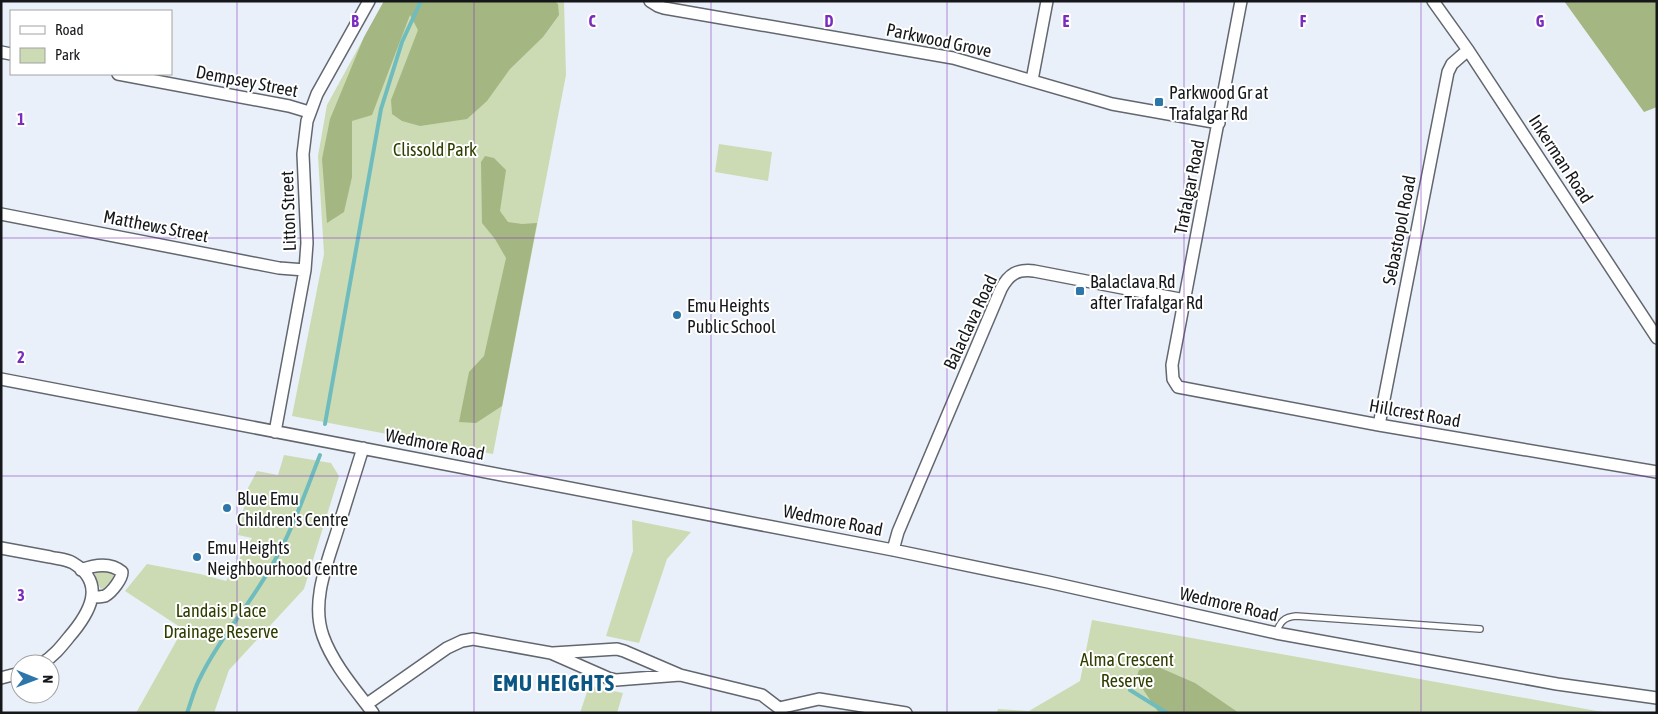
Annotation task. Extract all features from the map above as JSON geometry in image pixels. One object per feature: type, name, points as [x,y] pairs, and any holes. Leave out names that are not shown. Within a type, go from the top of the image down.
[{"type":"street","name":"Litton Street","points":[[275,432],[305,270],[307,243],[303,154],[309,112],[317,94],[369,1]]},
{"type":"street","name":"Parkwood Grove","points":[[650,1],[652,4],[664,8],[953,58],[1112,104],[1219,123]]},
{"type":"street","points":[[1032,80],[1047,1]]},
{"type":"street","name":"Trafalgar Road","points":[[1173,379],[1172,365],[1241,1]]},
{"type":"street","name":"Inkerman Road","points":[[1433,1],[1468,50],[1657,338]]},
{"type":"street","name":"Sebastopol Road","points":[[1379,425],[1448,72],[1452,64],[1468,50]]},
{"type":"street","name":"Dempsey Street","points":[[123,75],[289,106],[309,112]]},
{"type":"street","name":"Matthews Street","points":[[1,214],[280,268],[305,270]]},
{"type":"street","name":"Balaclava Road","points":[[894,550],[898,532],[1000,289],[1012,274],[1021,270],[1034,270],[1185,300]]},
{"type":"street","name":"Wedmore Road","points":[[1,379],[894,550],[1276,633],[1557,684],[1657,698]]},
{"type":"street","name":"Hillcrest Road","points":[[1173,379],[1178,387],[1182,388],[1379,425],[1657,472]]},
{"type":"street","points":[[363,448],[328,560],[319,608],[323,635],[330,651],[370,708],[448,648],[462,641],[473,639],[551,653],[616,680],[680,676]]},
{"type":"street","points":[[1,548],[69,561],[81,570],[90,582],[92,597],[88,612],[54,654]]},
{"type":"street","points":[[81,570],[96,565],[115,568],[122,572],[122,576],[108,594],[92,597]]},
{"type":"street","points":[[551,653],[617,649],[680,676],[762,695],[777,710],[819,698],[906,713]]},
{"type":"lane","points":[[1276,633],[1281,622],[1296,616],[1480,629]]},
{"type":"green space","name":"Clissold Park","points":[[384,1],[564,1],[566,75],[493,454],[292,416],[324,254],[318,156],[327,105]]},
{"type":"green space","points":[[384,1],[554,1],[558,4],[559,15],[543,37],[510,69],[487,101],[467,119],[420,126],[402,121],[392,114],[391,100],[418,30],[410,15],[372,115],[352,121],[352,177],[344,212],[327,223],[322,159],[330,119],[364,37]]},
{"type":"green space","points":[[1564,1],[1657,1],[1657,107],[1644,112]]},
{"type":"green space","points":[[719,144],[772,152],[768,181],[715,172]]},
{"type":"green space","points":[[485,156],[494,158],[506,170],[500,211],[508,222],[522,224],[537,223],[502,406],[476,423],[459,422],[469,372],[484,356],[506,258],[495,239],[482,223],[481,162]]},
{"type":"green space","name":"Landais Place Drainage Reserve","points":[[284,455],[331,463],[339,476],[304,589],[229,670],[214,713],[136,713],[183,629],[125,591],[147,564],[226,581],[252,538],[238,535],[248,488],[257,471],[278,475]]},
{"type":"green space","points":[[632,520],[691,532],[667,559],[639,643],[606,636],[633,551]]},
{"type":"green space","points":[[95,571],[112,573],[115,576],[103,589],[100,588],[95,575]]},
{"type":"green space","name":"Alma Crescent Reserve","points":[[1092,620],[1608,713],[997,713],[998,709],[1029,711],[1080,681]]},
{"type":"green space","points":[[1156,666],[1195,683],[1239,713],[1159,713],[1136,679],[1139,670]]},
{"type":"green space","points":[[589,686],[623,693],[617,713],[580,713]]},
{"type":"waterway","points":[[325,424],[381,109],[402,42],[421,1]]},
{"type":"waterway","points":[[187,713],[197,684],[207,665],[279,554],[320,455]]},
{"type":"waterway","points":[[1130,690],[1167,713]]},
{"type":"place","name":"Parkwood Gr at Trafalgar Rd","points":[[1159,102]]},
{"type":"place","name":"Balaclava Rd after Trafalgar Rd","points":[[1080,291]]},
{"type":"place","name":"Emu Heights Public School","points":[[677,315]]},
{"type":"place","name":"Blue Emu Children's Centre","points":[[227,508]]},
{"type":"place","name":"Emu Heights Neighbourhood Centre","points":[[197,557]]},
{"type":"district","name":"EMU HEIGHTS","points":[[554,683]]}]
